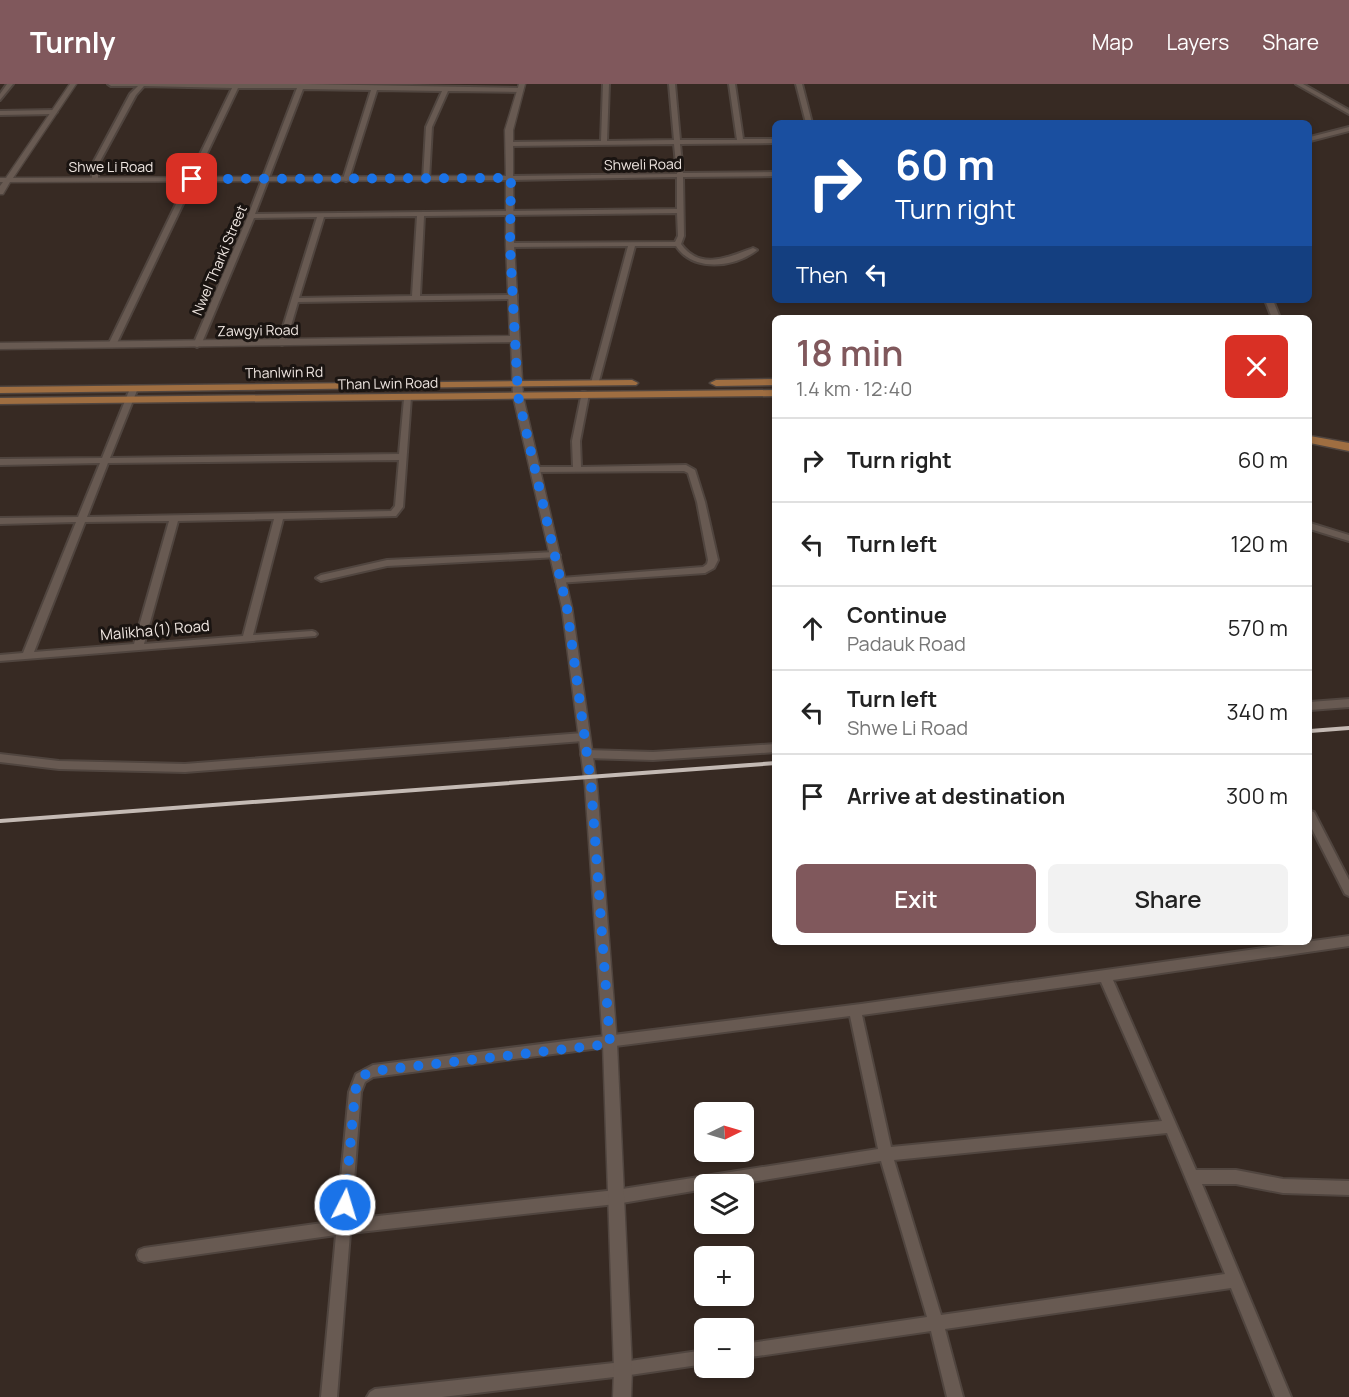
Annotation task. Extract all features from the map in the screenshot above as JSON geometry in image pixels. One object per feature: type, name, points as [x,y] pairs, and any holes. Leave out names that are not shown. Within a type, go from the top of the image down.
[{"type":"main road","name":"Than Lwin Road","points":[[675,388],[772,382]]},
{"type":"main road","name":"Thanlwin Rd","points":[[0,390],[132,394],[518,390],[595,383],[640,388]]},
{"type":"main road","name":"Than Lwin Road","points":[[0,401],[132,394],[408,399],[518,390],[585,394],[640,388],[772,393]]},
{"type":"main road","points":[[1312,431],[1349,438]]},
{"type":"main road","points":[[1312,440],[1349,447]]},
{"type":"street","points":[[0,98],[10,84]]},
{"type":"street","points":[[0,192],[4,180],[73,84]]},
{"type":"street","points":[[111,84],[521,87],[509,130],[510,245],[518,390],[567,608],[591,784],[610,1044],[623,1369],[622,1397]]},
{"type":"street","points":[[95,179],[95,165],[133,94],[143,84]]},
{"type":"street","points":[[604,143],[606,84]]},
{"type":"street","points":[[672,84],[680,176],[681,236],[678,244],[683,253],[690,257],[715,262],[734,260],[753,250]]},
{"type":"street","points":[[732,84],[740,141]]},
{"type":"street","points":[[799,84],[808,120]]},
{"type":"street","points":[[1299,84],[1349,112]]},
{"type":"street","points":[[112,345],[236,85]]},
{"type":"street","name":"Nwel Tharki Street","points":[[196,345],[251,216],[301,85]]},
{"type":"street","points":[[346,179],[375,87]]},
{"type":"street","points":[[426,180],[429,127],[446,88]]},
{"type":"street","points":[[0,113],[54,112]]},
{"type":"street","points":[[1312,138],[1349,129]]},
{"type":"street","points":[[509,144],[772,141]]},
{"type":"street","name":"Shweli Road","points":[[511,178],[772,174]]},
{"type":"street","name":"Shwe Li Road","points":[[4,180],[511,178]]},
{"type":"street","points":[[251,216],[680,210]]},
{"type":"street","points":[[416,298],[421,214]]},
{"type":"street","points":[[282,343],[321,215]]},
{"type":"street","points":[[510,245],[678,244]]},
{"type":"street","points":[[595,383],[632,245]]},
{"type":"street","points":[[295,300],[514,297]]},
{"type":"street","name":"Zawgyi Road","points":[[0,346],[516,339]]},
{"type":"street","points":[[27,656],[132,394]]},
{"type":"street","points":[[577,469],[576,441],[585,394]]},
{"type":"street","points":[[0,521],[393,514],[399,507],[408,399]]},
{"type":"street","points":[[0,462],[402,457]]},
{"type":"street","points":[[536,470],[686,468],[692,472],[701,502],[712,560],[711,566],[698,572],[561,582]]},
{"type":"street","points":[[248,638],[279,516]]},
{"type":"street","points":[[138,647],[175,517]]},
{"type":"street","points":[[1312,527],[1349,538]]},
{"type":"street","points":[[321,578],[387,563],[555,555]]},
{"type":"street","name":"Malikha(1) Road","points":[[0,658],[312,634]]},
{"type":"street","points":[[1312,706],[1349,703]]},
{"type":"street","points":[[0,758],[59,765],[185,768],[584,737]]},
{"type":"street","points":[[586,754],[653,756],[772,748]]},
{"type":"street","points":[[1312,819],[1349,891]]},
{"type":"street","points":[[329,1397],[355,1092],[358,1080],[363,1074],[610,1044],[1349,941]]},
{"type":"street","points":[[1105,976],[1171,1126],[1283,1397]]},
{"type":"street","points":[[855,1009],[886,1154],[936,1323],[955,1397]]},
{"type":"street","points":[[144,1255],[343,1227],[616,1197],[886,1154],[1171,1126]]},
{"type":"street","points":[[1192,1177],[1236,1177],[1283,1186],[1349,1188]]},
{"type":"street","points":[[754,1350],[1234,1280]]},
{"type":"street","points":[[375,1397],[623,1369],[694,1359]]},
{"type":"railway","points":[[1312,731],[1349,728]]},
{"type":"railway","points":[[0,821],[772,763]]},
{"type":"route","points":[[192,179],[511,178],[510,245],[518,396],[567,608],[591,784],[610,1044],[363,1074],[358,1080],[355,1092],[345,1205]]}]
